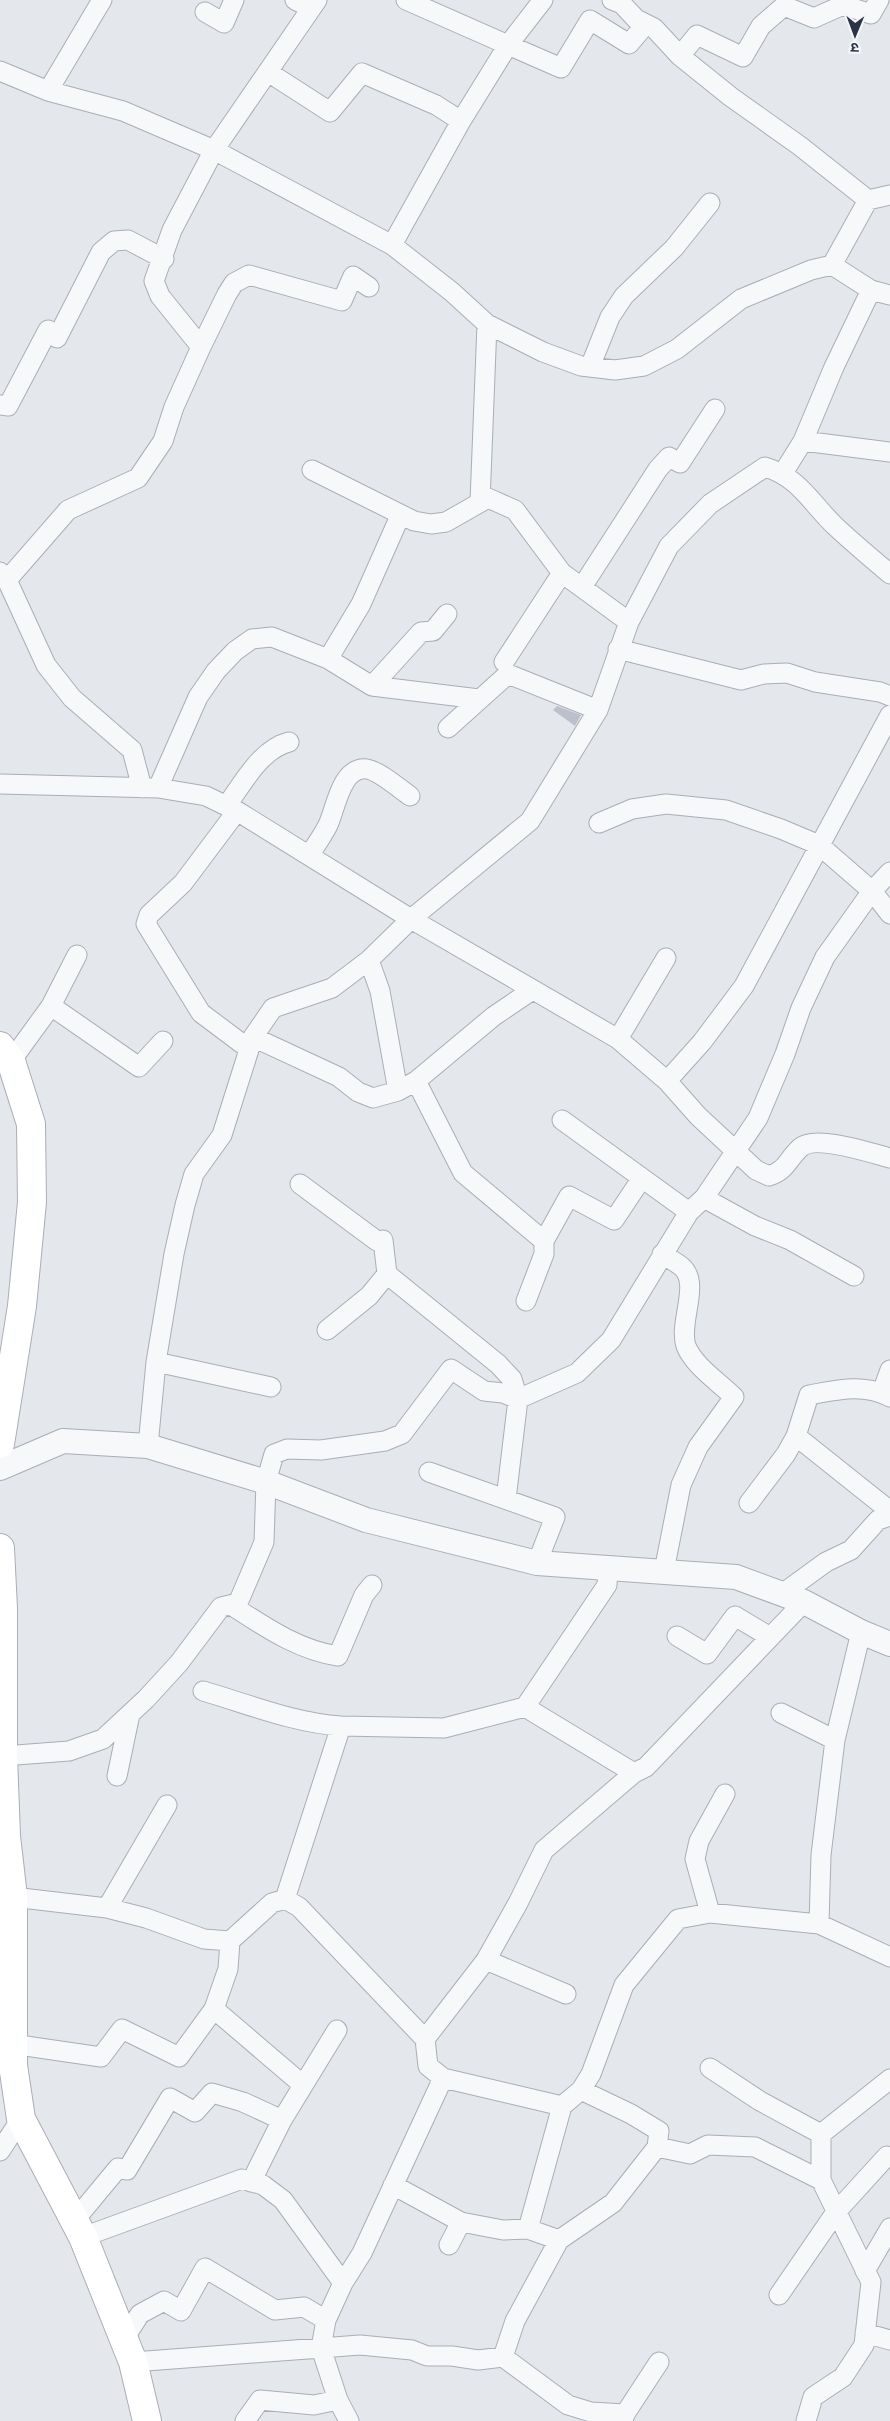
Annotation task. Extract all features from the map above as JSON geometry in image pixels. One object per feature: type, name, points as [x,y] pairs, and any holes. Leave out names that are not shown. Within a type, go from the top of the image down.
[{"type":"main road","points":[[0,1444],[22,1306],[32,1202],[31,1124],[5,1054]]},
{"type":"main road","points":[[0,1548],[3,1609],[3,1787],[6,1836],[14,1897],[7,1996],[8,2061],[21,2120],[78,2229],[128,2351],[147,2421]]},
{"type":"street","points":[[48,91],[102,0]]},
{"type":"street","points":[[205,12],[224,23],[234,0]]},
{"type":"street","points":[[406,0],[561,68],[590,20],[629,44],[646,24]]},
{"type":"street","points":[[392,245],[460,121],[508,45],[543,0]]},
{"type":"street","points":[[612,0],[622,4],[636,19],[654,28],[680,56],[731,97],[800,146],[868,200]]},
{"type":"street","points":[[680,56],[697,35],[743,57],[761,26],[784,6],[814,18],[843,5],[871,14],[878,0]]},
{"type":"street","points":[[201,347],[160,296],[154,281],[164,258],[172,230],[214,150],[268,72],[308,3]]},
{"type":"street","points":[[0,71],[48,91],[123,111],[214,150],[392,245],[452,292],[487,324],[543,352],[590,367],[615,370],[644,366],[677,349],[741,299],[811,270],[832,265],[871,290],[890,295]]},
{"type":"street","points":[[268,72],[330,112],[362,73],[436,105],[460,121]]},
{"type":"street","points":[[832,265],[868,200],[890,194]]},
{"type":"street","points":[[590,367],[610,317],[624,296],[674,248],[710,203]]},
{"type":"street","points":[[0,405],[8,406],[48,330],[57,338],[101,252],[114,241],[128,240],[164,258]]},
{"type":"street","points":[[150,788],[132,750],[72,698],[46,665],[3,576],[68,510],[138,478],[163,441],[174,407],[201,347],[227,294],[234,284],[249,275],[342,301],[353,276],[369,287]]},
{"type":"street","points":[[782,472],[803,442],[834,367],[871,290]]},
{"type":"street","points":[[480,502],[487,324]]},
{"type":"street","points":[[582,588],[658,469],[669,457],[680,463],[715,409]]},
{"type":"street","points":[[803,442],[890,452]]},
{"type":"street","points":[[148,1446],[156,1362],[174,1254],[194,1174],[222,1135],[251,1043],[274,1008],[332,988],[369,960],[411,920],[530,820],[598,710],[618,648],[629,622],[669,546],[710,504],[765,467],[782,472],[802,488],[834,525],[890,574]]},
{"type":"street","points":[[312,470],[400,516],[422,522],[446,522],[488,498],[515,510],[562,573],[629,622]]},
{"type":"street","points":[[328,658],[361,604],[400,516]]},
{"type":"street","points":[[504,662],[562,573]]},
{"type":"street","points":[[372,686],[421,632],[433,631],[447,614]]},
{"type":"street","points":[[150,788],[169,758],[198,697],[216,671],[235,651],[252,639],[272,637],[328,658],[372,686],[479,699]]},
{"type":"street","points":[[618,648],[741,680],[764,674],[787,673],[815,682],[880,692],[890,696]]},
{"type":"street","points":[[448,728],[508,674],[598,710]]},
{"type":"street","points":[[667,1081],[702,1042],[744,986],[890,715]]},
{"type":"street","points":[[289,742],[280,744],[258,763],[232,808],[183,884],[148,914],[146,924],[201,1013],[251,1043],[339,1077],[358,1092],[373,1098],[398,1091],[416,1081],[494,1016],[531,990]]},
{"type":"street","points":[[310,854],[328,825],[340,791],[348,778],[358,771],[368,769],[410,796]]},
{"type":"street","points":[[0,784],[150,788],[206,796],[232,808],[310,854],[411,920],[618,1039],[667,1081],[698,1116],[756,1170],[769,1176],[781,1172],[801,1146],[814,1142],[890,1158]]},
{"type":"street","points":[[599,823],[632,809],[666,804],[726,810],[819,845],[872,891],[890,914]]},
{"type":"street","points":[[3,1756],[69,1751],[103,1739],[179,1663],[222,1607],[238,1604],[264,1542],[266,1482],[274,1454],[287,1449],[321,1450],[385,1440],[402,1434],[451,1368],[484,1391],[502,1392],[518,1399],[577,1373],[611,1340],[689,1212],[704,1198],[758,1118],[785,1054],[801,1008],[825,958],[872,891],[890,872]]},
{"type":"street","points":[[5,1054],[51,1006],[77,955]]},
{"type":"street","points":[[618,1039],[666,958]]},
{"type":"street","points":[[369,960],[380,991],[398,1091]]},
{"type":"street","points":[[51,1006],[139,1067],[163,1041]]},
{"type":"street","points":[[416,1081],[463,1173],[544,1241]]},
{"type":"street","points":[[562,1120],[689,1212]]},
{"type":"street","points":[[526,1301],[544,1254],[544,1241],[569,1196],[614,1220],[642,1178]]},
{"type":"street","points":[[300,1184],[377,1241],[383,1240],[387,1274],[498,1364],[512,1379],[518,1399],[506,1500]]},
{"type":"street","points":[[704,1198],[755,1226],[790,1240],[854,1276]]},
{"type":"street","points":[[662,1254],[682,1266],[688,1275],[690,1294],[685,1316],[686,1344],[694,1359],[734,1396],[698,1446],[681,1485],[664,1571]]},
{"type":"street","points":[[326,1330],[370,1296],[387,1274]]},
{"type":"street","points":[[156,1362],[271,1387]]},
{"type":"street","points":[[749,1503],[786,1454],[796,1436],[809,1395],[851,1387],[886,1394],[890,1370]]},
{"type":"street","points":[[796,1436],[890,1511]]},
{"type":"street","points":[[0,1468],[63,1441],[148,1446],[266,1482],[366,1520],[537,1563],[736,1577],[793,1598],[861,1632],[890,1644]]},
{"type":"street","points":[[429,1472],[555,1517],[537,1563]]},
{"type":"street","points":[[426,2038],[486,1960],[518,1903],[544,1850],[634,1773],[646,1767],[770,1637],[793,1598],[826,1562],[851,1550],[878,1520],[890,1516]]},
{"type":"street","points":[[203,1691],[295,1720],[341,1726],[444,1728],[525,1707],[606,1585],[608,1568]]},
{"type":"street","points":[[232,1605],[264,1627],[300,1645],[317,1652],[338,1656],[364,1595],[372,1584]]},
{"type":"street","points":[[677,1636],[707,1654],[735,1616],[770,1637]]},
{"type":"street","points":[[819,1924],[821,1855],[835,1740],[861,1632]]},
{"type":"street","points":[[525,1707],[634,1773]]},
{"type":"street","points":[[781,1713],[835,1740]]},
{"type":"street","points":[[117,1776],[130,1714]]},
{"type":"street","points":[[285,1899],[341,1726]]},
{"type":"street","points":[[710,1913],[695,1859],[699,1841],[725,1794]]},
{"type":"street","points":[[107,1908],[167,1805]]},
{"type":"street","points":[[14,1897],[107,1908],[146,1918],[204,1939],[230,1941]]},
{"type":"street","points":[[8,2061],[101,2057],[122,2029],[179,2057],[214,2009],[228,1969],[230,1941],[272,1903],[285,1899],[299,1907],[426,2038],[428,2066],[443,2078],[562,2106]]},
{"type":"street","points":[[528,2229],[562,2106],[581,2090],[591,2074],[624,1985],[678,1920],[710,1913],[819,1924],[890,1957]]},
{"type":"street","points":[[486,1960],[566,1994]]},
{"type":"street","points":[[214,2009],[303,2085]]},
{"type":"street","points":[[251,2182],[282,2120],[337,2030]]},
{"type":"street","points":[[710,2068],[760,2101],[822,2134]]},
{"type":"street","points":[[349,2421],[338,2400],[321,2348],[326,2320],[342,2283],[362,2253],[443,2078]]},
{"type":"street","points":[[806,2421],[813,2397],[843,2377],[864,2345],[871,2282],[821,2180],[822,2134],[890,2079]]},
{"type":"street","points":[[503,2357],[515,2321],[559,2240],[613,2203],[657,2147],[659,2132],[631,2114],[581,2090]]},
{"type":"street","points":[[78,2229],[118,2168],[127,2170],[170,2098],[195,2112],[212,2093],[243,2102],[282,2120]]},
{"type":"street","points":[[0,2151],[21,2120]]},
{"type":"street","points":[[657,2147],[690,2154],[708,2145],[755,2147],[821,2180]]},
{"type":"street","points":[[779,2295],[836,2212],[887,2156]]},
{"type":"street","points":[[78,2229],[242,2179],[263,2185],[283,2200],[342,2283]]},
{"type":"street","points":[[394,2185],[461,2222],[504,2230],[528,2229],[559,2240]]},
{"type":"street","points":[[449,2245],[461,2222]]},
{"type":"street","points":[[865,2271],[890,2228]]},
{"type":"street","points":[[326,2320],[304,2307],[276,2310],[205,2268],[181,2311],[164,2301],[140,2314],[128,2351],[321,2348],[360,2345],[412,2350],[427,2356],[452,2356],[478,2360],[503,2357],[568,2405],[590,2412],[624,2418],[658,2362]]},
{"type":"street","points":[[865,2333],[890,2340]]},
{"type":"street","points":[[245,2421],[260,2400],[314,2405],[338,2400]]},
{"type":"building","points":[[557,706],[581,715],[575,726],[553,710]]}]
